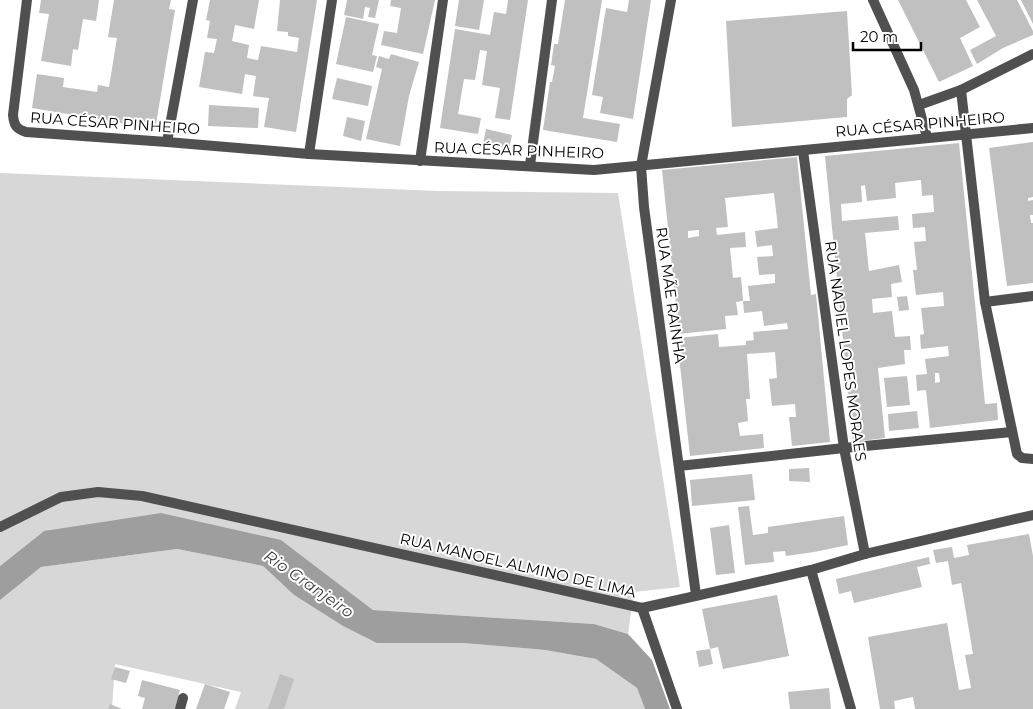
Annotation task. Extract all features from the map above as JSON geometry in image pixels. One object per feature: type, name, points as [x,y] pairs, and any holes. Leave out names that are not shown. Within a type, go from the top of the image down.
[{"type":"street","name":"RUA CÉSAR PINHEIRO","points":[[27,0],[13,115],[14,124],[17,128],[26,132],[309,154],[594,170],[1033,128]]},
{"type":"street","points":[[167,142],[193,0]]},
{"type":"street","points":[[309,154],[332,0]]},
{"type":"street","points":[[420,161],[442,0]]},
{"type":"street","points":[[530,166],[552,0]]},
{"type":"street","name":"RUA MÃE RAINHA","points":[[672,0],[641,166],[644,207],[696,595]]},
{"type":"street","points":[[873,0],[919,105],[927,137]]},
{"type":"street","points":[[919,105],[961,90],[1033,54]]},
{"type":"street","points":[[961,90],[985,302],[1017,454],[1022,458],[1033,459]]},
{"type":"street","name":"RUA NADIEL LOPES MORAES","points":[[804,151],[844,448],[865,554]]},
{"type":"street","points":[[985,302],[1033,296]]},
{"type":"street","points":[[679,466],[1012,432]]},
{"type":"street","name":"RUA MANOEL ALMINO DE LIMA","points":[[0,527],[61,497],[98,492],[142,496],[642,608],[811,570],[865,554],[1033,516]]},
{"type":"street","points":[[811,570],[851,709]]},
{"type":"street","points":[[642,608],[677,709]]},
{"type":"street","points":[[180,709],[183,698]]},
{"type":"shaded area","points":[[0,173],[438,191],[618,193],[680,587],[634,592],[628,634],[594,624],[373,610],[281,540],[44,531],[0,566]]},
{"type":"shaded area","points":[[177,549],[263,566],[294,595],[343,626],[377,642],[463,643],[545,650],[596,659],[637,688],[645,709],[235,709],[241,692],[115,664],[112,709],[0,709],[0,599],[41,567]]},
{"type":"water","name":"Rio Granjeiro","points":[[161,513],[281,540],[373,610],[594,624],[628,634],[652,660],[670,709],[645,709],[637,688],[596,659],[545,650],[463,643],[377,643],[343,626],[294,595],[263,566],[177,549],[41,567],[0,600],[0,566],[44,531]]},
{"type":"building","points":[[41,0],[99,0],[96,21],[83,19],[78,50],[73,49],[71,66],[41,61],[49,14],[39,13]]},
{"type":"building","points":[[114,0],[171,0],[169,9],[175,10],[156,124],[127,119],[126,124],[32,108],[37,74],[64,78],[63,87],[97,92],[98,85],[109,87],[117,38],[108,37]]},
{"type":"building","points":[[210,0],[259,0],[254,29],[235,25],[232,41],[249,45],[247,58],[258,60],[261,46],[297,52],[299,38],[288,36],[288,32],[277,31],[280,0],[317,0],[296,132],[264,127],[269,98],[253,96],[256,76],[245,74],[242,94],[199,87],[205,52],[214,53],[217,39],[207,38],[210,21],[206,20]]},
{"type":"building","points":[[347,0],[379,0],[375,18],[368,17],[370,8],[365,7],[363,19],[344,15]]},
{"type":"building","points":[[391,0],[435,0],[423,54],[381,45],[384,31],[397,33],[401,8],[390,6]]},
{"type":"building","points":[[459,0],[484,0],[479,30],[455,26]]},
{"type":"building","points":[[508,0],[528,0],[510,120],[495,118],[500,88],[482,85],[487,51],[480,50],[475,80],[464,79],[458,114],[481,118],[478,134],[440,128],[455,29],[490,35],[494,12],[506,14]]},
{"type":"building","points":[[565,0],[602,0],[583,118],[620,124],[617,142],[543,130],[550,82],[552,82],[555,66],[551,65],[554,44],[558,44]]},
{"type":"building","points":[[629,0],[651,0],[633,119],[600,113],[603,97],[592,95],[606,8],[627,12]]},
{"type":"building","points":[[898,0],[966,0],[980,27],[960,38],[973,66],[939,82]]},
{"type":"building","points":[[977,0],[1017,0],[1033,31],[1033,35],[1003,48],[977,64],[970,50],[996,36]]},
{"type":"building","points":[[1021,0],[1033,0],[1033,24]]},
{"type":"building","points":[[847,11],[852,95],[847,99],[847,117],[732,127],[726,21]]},
{"type":"building","points":[[346,17],[379,24],[372,55],[377,56],[373,72],[336,64]]},
{"type":"building","points":[[391,54],[419,62],[409,96],[400,146],[366,139],[382,69],[376,67],[379,56],[389,59]]},
{"type":"building","points":[[337,78],[372,86],[368,106],[332,99]]},
{"type":"building","points":[[209,105],[259,108],[258,128],[208,126]]},
{"type":"building","points":[[347,117],[365,121],[361,141],[343,136]]},
{"type":"building","points":[[486,129],[512,135],[509,149],[483,144]]},
{"type":"building","points":[[1033,142],[1033,197],[1028,198],[1028,201],[1033,200],[1033,215],[1030,215],[1031,223],[1033,223],[1033,283],[1007,286],[989,148]]},
{"type":"building","points":[[959,143],[985,404],[997,403],[998,420],[930,428],[926,390],[917,391],[916,375],[927,374],[925,359],[949,356],[948,346],[921,349],[920,335],[924,334],[921,308],[944,306],[943,292],[916,295],[913,270],[917,270],[914,242],[926,241],[925,227],[913,228],[912,214],[934,212],[933,195],[922,196],[921,180],[895,183],[896,198],[867,201],[865,185],[861,186],[862,202],[841,204],[842,221],[898,216],[899,230],[865,233],[869,271],[899,265],[902,282],[891,284],[892,297],[872,299],[873,313],[892,311],[895,337],[910,336],[911,350],[904,350],[905,364],[878,368],[885,438],[853,442],[825,156]],"holes":[[[935,373],[939,373],[940,382],[935,383]]]},
{"type":"building","points":[[797,157],[811,295],[816,294],[830,442],[792,446],[789,417],[796,417],[795,404],[772,406],[769,379],[777,378],[775,352],[747,354],[750,399],[746,399],[748,421],[738,423],[740,436],[763,434],[764,448],[690,456],[677,338],[718,334],[719,347],[746,345],[746,341],[754,340],[753,332],[788,329],[787,323],[764,326],[762,311],[744,313],[743,301],[736,302],[738,315],[725,316],[726,329],[679,334],[662,170]],"holes":[[[774,193],[778,228],[755,231],[757,247],[772,245],[773,256],[757,257],[759,275],[775,274],[775,283],[748,286],[750,301],[743,301],[741,277],[733,278],[730,248],[746,247],[745,232],[717,235],[716,228],[728,227],[725,198]],[[699,230],[699,236],[688,238],[688,231]]]},
{"type":"building","points":[[907,296],[909,310],[899,311],[897,297]]},
{"type":"building","points":[[907,376],[910,405],[887,407],[884,378]]},
{"type":"building","points":[[917,411],[919,428],[889,431],[888,414]]},
{"type":"building","points":[[809,468],[810,482],[789,481],[789,469]]},
{"type":"building","points":[[752,474],[755,500],[692,506],[690,480]]},
{"type":"building","points":[[749,506],[753,535],[768,533],[768,527],[844,516],[848,545],[786,556],[785,551],[773,552],[774,562],[745,565],[738,507]]},
{"type":"building","points":[[729,525],[735,573],[716,575],[710,528]]},
{"type":"building","points":[[1029,534],[1033,556],[1033,709],[915,709],[913,697],[894,701],[895,709],[880,709],[868,637],[947,623],[959,690],[971,688],[965,655],[973,654],[961,583],[952,585],[948,561],[936,563],[933,550],[952,547],[954,558],[969,555],[967,545]]},
{"type":"building","points":[[929,557],[930,564],[917,567],[922,587],[854,603],[851,591],[839,594],[836,579]]},
{"type":"building","points":[[777,595],[789,656],[723,669],[718,647],[710,649],[702,609]]},
{"type":"building","points":[[710,649],[713,664],[699,667],[696,651]]},
{"type":"building","points":[[115,667],[130,671],[126,683],[111,679]]},
{"type":"building","points":[[280,674],[294,679],[284,709],[268,709]]},
{"type":"building","points":[[142,680],[180,690],[175,709],[142,709],[145,698],[138,696]]},
{"type":"building","points":[[205,684],[230,692],[224,709],[196,709]]},
{"type":"building","points":[[829,688],[831,709],[790,709],[788,692]]},
{"type":"building","points":[[110,704],[122,709],[108,709]]}]
